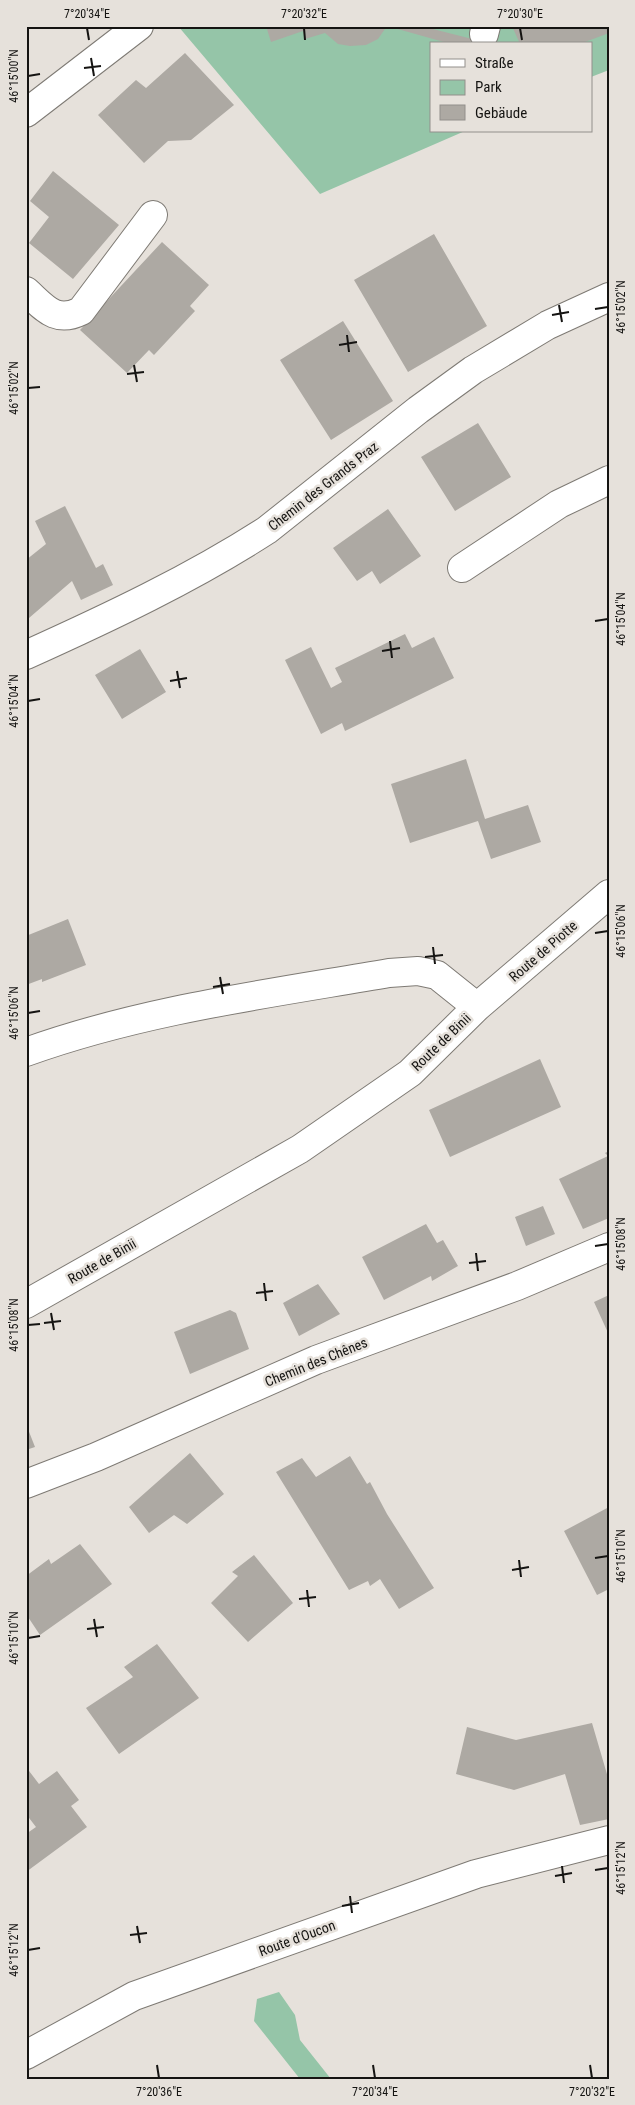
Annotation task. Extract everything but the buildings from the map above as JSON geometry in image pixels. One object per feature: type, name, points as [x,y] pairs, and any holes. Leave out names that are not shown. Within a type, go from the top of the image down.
[{"type":"street","points":[[26,114],[140,26]]},
{"type":"street","points":[[26,291],[49,312],[61,316],[72,316],[81,311],[153,215]]},
{"type":"street","name":"Chemin des Grands Praz","points":[[26,655],[191,575],[267,530],[418,410],[473,370],[548,325],[609,297]]},
{"type":"street","points":[[462,568],[560,504],[609,480]]},
{"type":"street","name":"Route de Piotte","points":[[477,1007],[609,894]]},
{"type":"street","name":"Route de Binii","points":[[26,1052],[64,1038],[165,1012],[389,972],[418,971],[436,975],[477,1007],[410,1073],[300,1148],[26,1304]]},
{"type":"street","name":"Chemin des Chênes","points":[[26,1484],[96,1457],[316,1360],[517,1286],[609,1247]]},
{"type":"street","name":"Route d'Oucon","points":[[26,2055],[134,1996],[476,1874],[609,1840]]},
{"type":"green space","points":[[178,26],[609,26],[609,70],[592,77],[592,42],[430,42],[430,132],[463,132],[320,194]]},
{"type":"green space","points":[[279,1992],[295,2015],[300,2040],[331,2079],[300,2079],[254,2021],[257,1999]]}]
